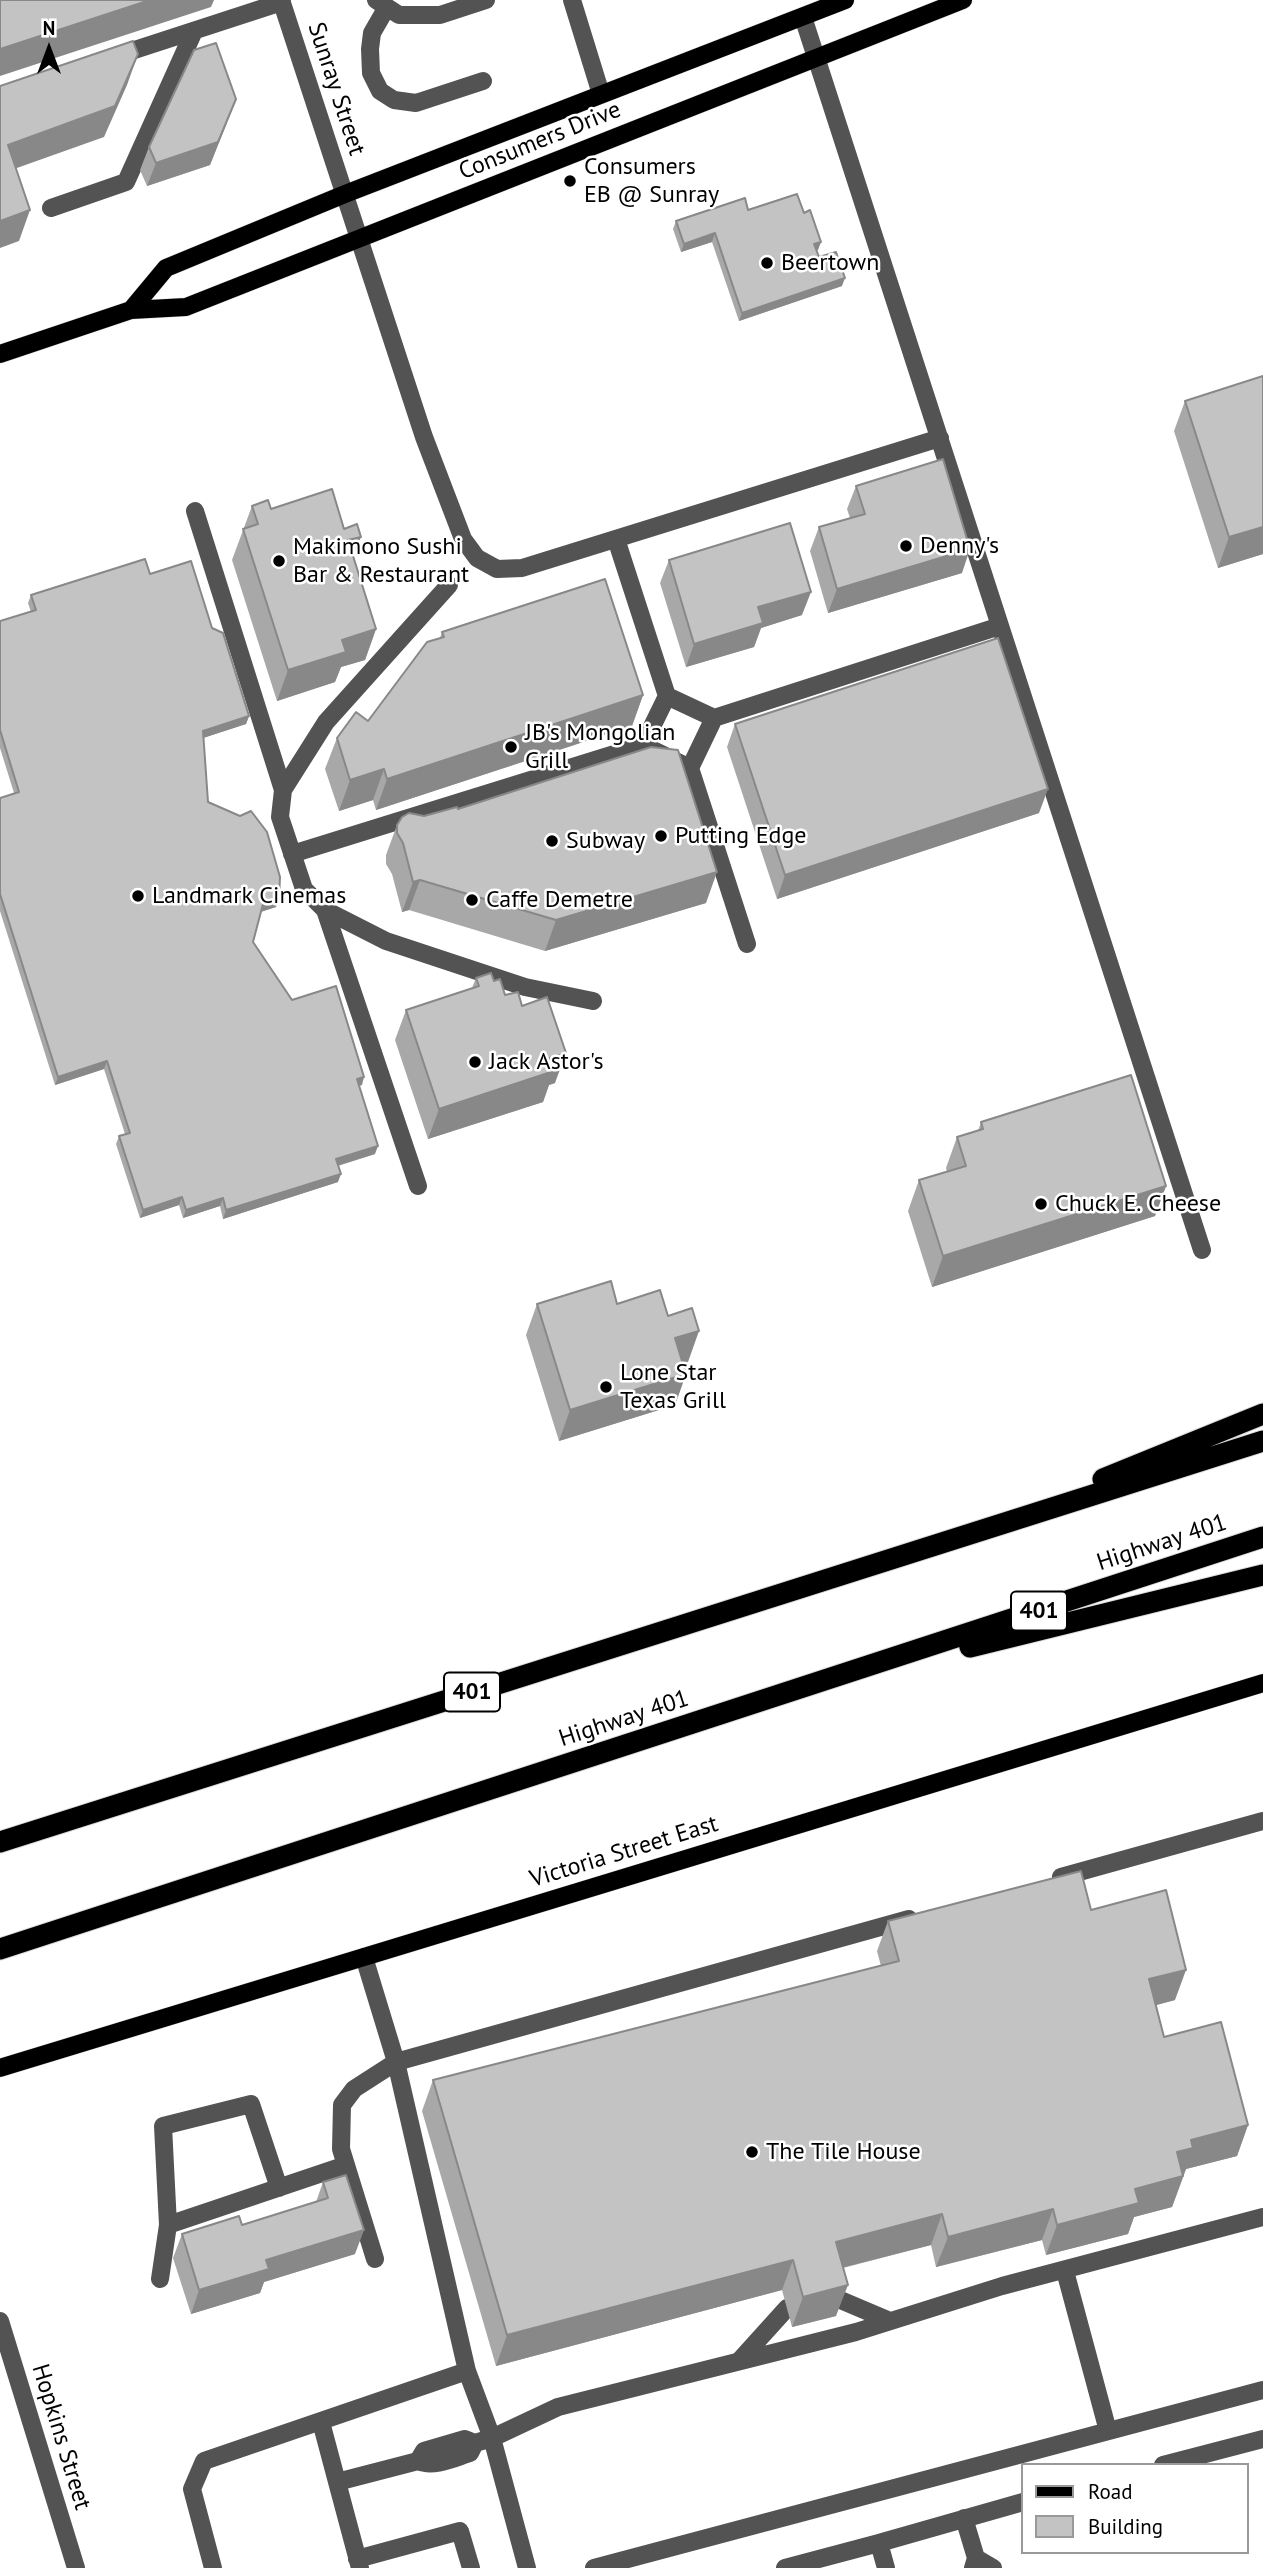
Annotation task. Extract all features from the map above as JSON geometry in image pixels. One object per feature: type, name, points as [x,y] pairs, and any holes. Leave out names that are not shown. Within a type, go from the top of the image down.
[{"type":"highway","points":[[945,1542],[1263,1414]]},
{"type":"highway","name":"401","points":[[0,1842],[1263,1441]]},
{"type":"highway","name":"Highway 401","points":[[0,1950],[1263,1537]]},
{"type":"highway","points":[[815,1685],[1263,1575]]},
{"type":"main road","name":"Consumers Drive","points":[[131,310],[166,268],[345,194],[845,0]]},
{"type":"main road","name":"Consumers Drive","points":[[0,354],[131,310],[186,307],[963,0]]},
{"type":"main road","name":"Victoria Street East","points":[[0,2068],[1263,1683]]},
{"type":"street","points":[[483,80],[416,103],[394,100],[380,91],[371,73],[370,49],[372,33],[382,4],[399,15],[440,15],[486,0]]},
{"type":"street","points":[[572,0],[601,94]]},
{"type":"street","points":[[91,65],[282,1]]},
{"type":"street","name":"Sunray Street","points":[[282,1],[424,437],[463,539],[477,558],[497,569],[522,568],[940,438]]},
{"type":"street","points":[[803,17],[1202,1250]]},
{"type":"street","points":[[51,208],[126,182],[194,31]]},
{"type":"street","points":[[195,511],[283,790],[280,817],[304,889],[325,911],[386,941],[525,987],[593,1001]]},
{"type":"street","points":[[615,539],[667,696],[643,745]]},
{"type":"street","points":[[283,790],[326,722],[449,585]]},
{"type":"street","points":[[667,696],[714,718],[1000,626]]},
{"type":"street","points":[[714,718],[690,768],[747,944]]},
{"type":"street","points":[[292,854],[643,745],[690,768]]},
{"type":"street","points":[[325,911],[418,1186]]},
{"type":"street","points":[[1049,1880],[1263,1821]]},
{"type":"street","points":[[374,2259],[341,2149],[342,2105],[355,2089],[396,2062],[929,1914]]},
{"type":"street","points":[[364,1957],[396,2062],[467,2371],[492,2438],[527,2568]]},
{"type":"street","points":[[160,2279],[168,2225],[163,2126],[251,2104],[279,2188]]},
{"type":"street","points":[[168,2225],[346,2165]]},
{"type":"street","points":[[337,2482],[418,2461],[424,2451],[445,2444],[465,2439],[475,2443],[492,2438],[558,2407],[890,2321],[1002,2286],[1263,2217]]},
{"type":"street","points":[[1065,2270],[1108,2431]]},
{"type":"street","points":[[831,2296],[890,2321]]},
{"type":"street","points":[[740,2360],[787,2308]]},
{"type":"street","name":"Hopkins Street","points":[[0,2321],[76,2568]]},
{"type":"street","points":[[213,2568],[192,2489],[204,2461],[467,2371]]},
{"type":"street","points":[[594,2568],[1263,2390]]},
{"type":"street","points":[[321,2422],[359,2564],[460,2530],[471,2568]]},
{"type":"street","points":[[1171,2463],[1263,2440]]},
{"type":"street","points":[[785,2568],[1021,2502]]},
{"type":"street","points":[[964,2518],[974,2563],[993,2568]]},
{"type":"street","points":[[879,2543],[886,2568]]},
{"type":"building","points":[[0,0],[150,0],[0,49]]},
{"type":"building","points":[[133,41],[138,54],[115,106],[8,145],[30,210],[0,221],[0,86]]},
{"type":"building","points":[[216,43],[236,99],[218,142],[156,163],[149,147],[194,50]]},
{"type":"building","name":"Beertown","points":[[797,194],[804,213],[810,210],[821,242],[814,244],[819,257],[836,252],[845,278],[742,313],[715,233],[684,244],[676,221],[745,198],[748,210]]},
{"type":"building","points":[[1263,376],[1263,527],[1229,537],[1185,401]]},
{"type":"building","points":[[943,459],[970,549],[837,589],[819,527],[865,514],[856,486]]},
{"type":"building","points":[[332,489],[344,529],[357,524],[361,537],[348,540],[376,629],[342,640],[346,652],[288,670],[243,529],[258,524],[252,506],[268,500],[271,509]]},
{"type":"building","points":[[790,523],[811,592],[758,607],[763,623],[694,644],[669,560]]},
{"type":"building","name":"Landmark Cinemas","points":[[145,559],[150,574],[191,561],[212,628],[223,633],[249,716],[203,731],[208,802],[240,816],[251,811],[267,832],[280,877],[279,899],[263,904],[253,942],[292,1000],[336,986],[364,1077],[357,1079],[378,1146],[336,1159],[341,1174],[226,1210],[223,1198],[186,1210],[182,1197],[143,1210],[119,1136],[130,1133],[107,1061],[58,1077],[0,894],[0,798],[19,792],[0,730],[0,621],[36,610],[31,595]]},
{"type":"building","points":[[605,579],[643,695],[387,779],[384,769],[350,780],[337,738],[356,712],[368,721],[427,642],[444,637],[442,632]]},
{"type":"building","points":[[998,638],[1048,789],[785,875],[735,724]]},
{"type":"building","points":[[651,747],[678,750],[717,872],[556,920],[420,880],[413,882],[403,843],[397,833],[397,825],[402,817],[409,813],[424,816],[457,807],[458,809]]},
{"type":"building","name":"Jack Astor's","points":[[491,973],[494,981],[500,979],[505,995],[518,992],[522,1006],[547,997],[566,1053],[550,1058],[554,1071],[439,1109],[406,1010],[479,986],[476,978]]},
{"type":"building","name":"Chuck E. Cheese","points":[[1131,1075],[1166,1186],[943,1256],[919,1180],[966,1166],[957,1137],[983,1129],[981,1122]]},
{"type":"building","name":"Lone Star Texas Grill","points":[[611,1281],[617,1304],[660,1290],[668,1316],[692,1308],[699,1331],[675,1338],[686,1374],[570,1410],[537,1304]]},
{"type":"building","points":[[1081,1871],[1091,1910],[1166,1890],[1186,1970],[1149,1979],[1164,2037],[1221,2022],[1248,2125],[1191,2140],[1193,2148],[1177,2152],[1183,2176],[1135,2189],[1139,2203],[1057,2225],[1053,2209],[948,2237],[942,2214],[836,2242],[848,2285],[803,2297],[793,2260],[507,2335],[433,2080],[899,1961],[888,1921]]},
{"type":"building","points":[[346,2175],[364,2230],[266,2260],[269,2269],[199,2290],[182,2234],[239,2216],[242,2225],[328,2198],[323,2182]]},
{"type":"place","name":"Consumers EB @ Sunray","points":[[570,181]]},
{"type":"place","name":"Beertown","points":[[767,263]]},
{"type":"place","name":"Denny's","points":[[906,546]]},
{"type":"place","name":"Makimono Sushi Bar & Restaurant","points":[[279,561]]},
{"type":"place","name":"JB's Mongolian Grill","points":[[511,747]]},
{"type":"place","name":"Putting Edge","points":[[661,836]]},
{"type":"place","name":"Subway","points":[[552,841]]},
{"type":"place","name":"Landmark Cinemas","points":[[138,896]]},
{"type":"place","name":"Caffe Demetre","points":[[472,900]]},
{"type":"place","name":"Jack Astor's","points":[[475,1062]]},
{"type":"place","name":"Chuck E. Cheese","points":[[1041,1204]]},
{"type":"place","name":"Lone Star Texas Grill","points":[[606,1387]]},
{"type":"place","name":"The Tile House","points":[[752,2152]]}]
